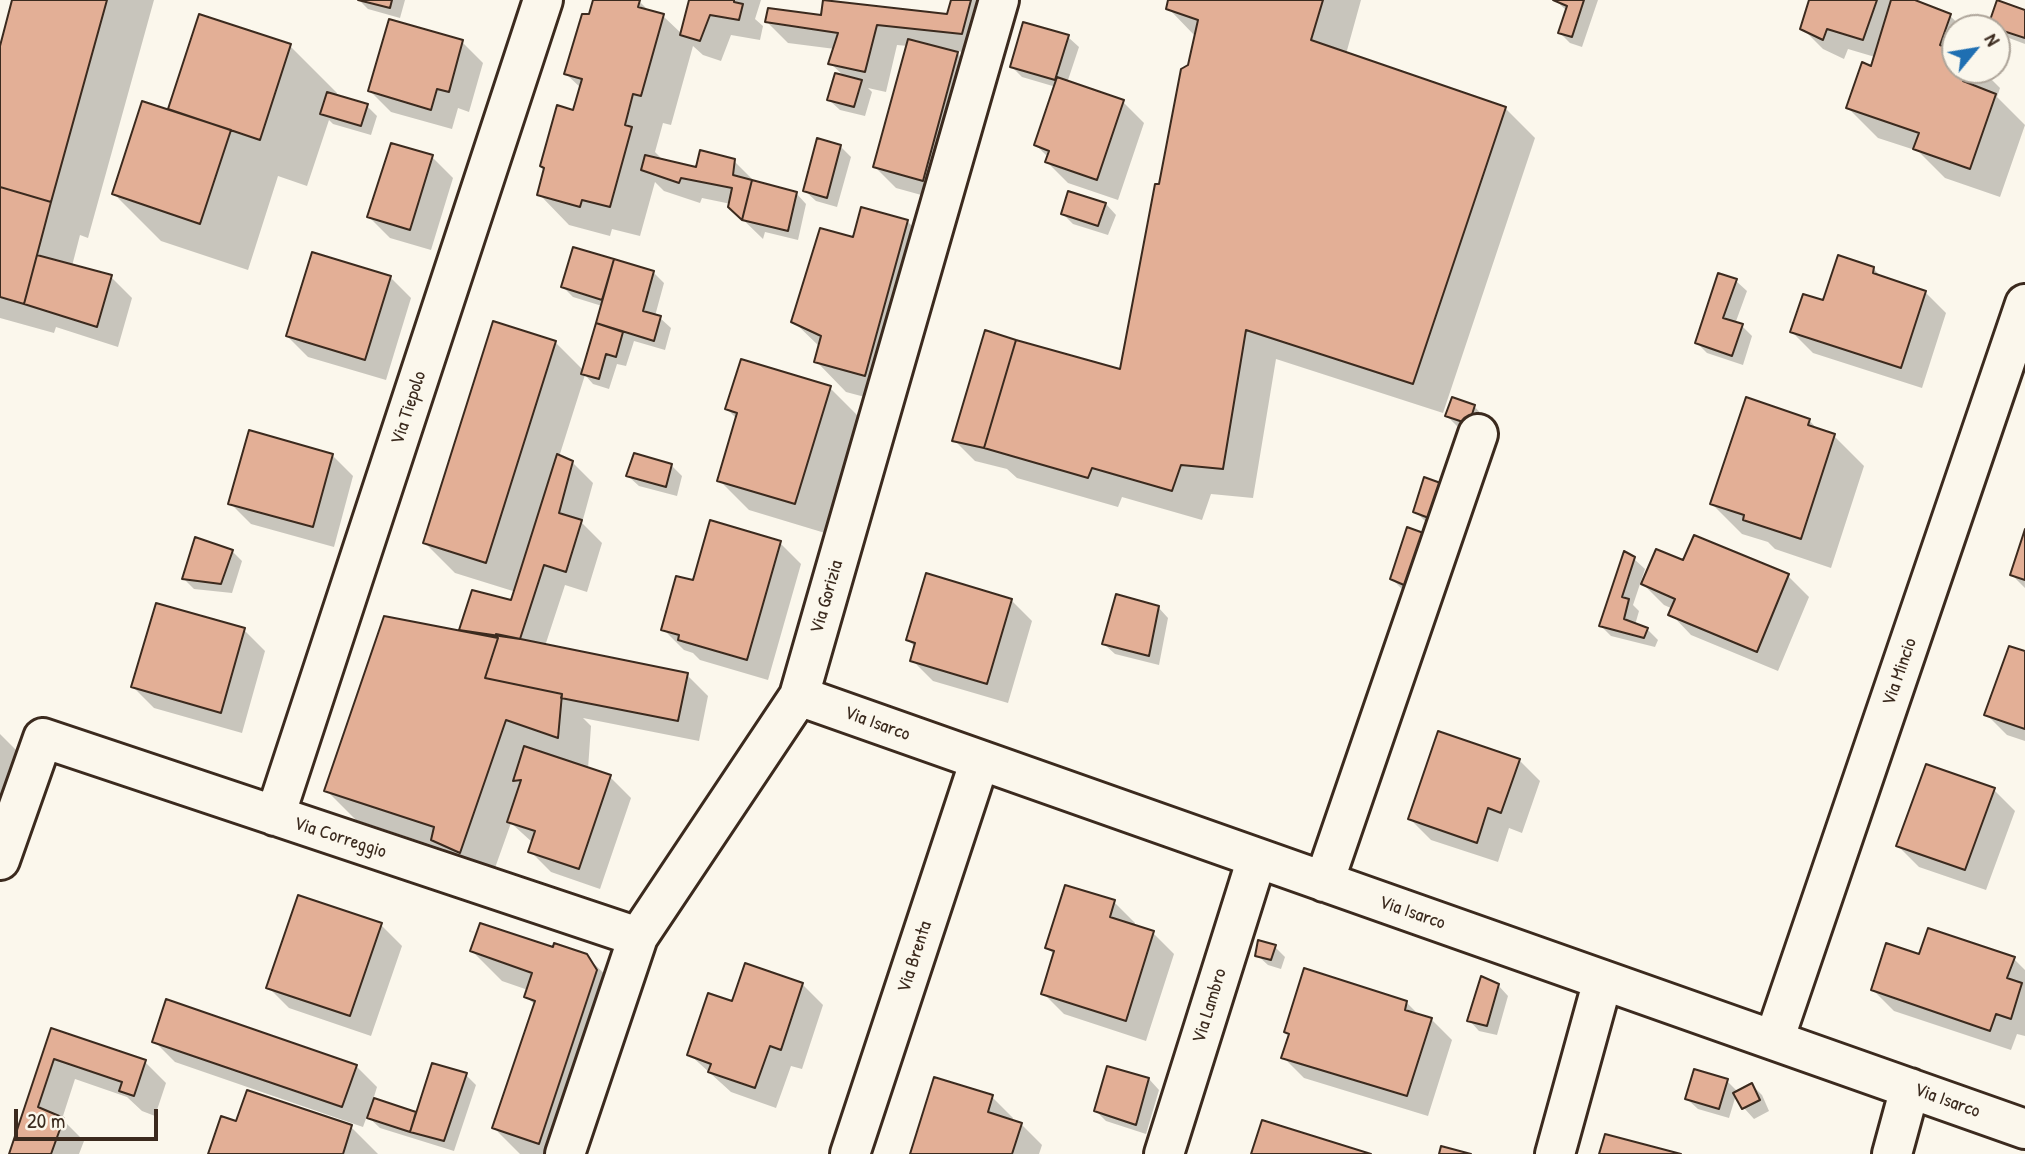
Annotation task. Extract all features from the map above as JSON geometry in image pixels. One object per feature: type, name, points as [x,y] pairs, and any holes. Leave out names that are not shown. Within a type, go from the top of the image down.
[{"type":"street","name":"Via Tiepolo","points":[[275,816],[543,0]]},
{"type":"street","name":"Via Gorizia","points":[[565,1154],[638,937],[799,696],[999,0]]},
{"type":"street","name":"Via Mincio","points":[[1774,1040],[2025,304]]},
{"type":"street","points":[[1324,882],[1478,435]]},
{"type":"street","name":"Via Isarco","points":[[799,696],[2025,1129]]},
{"type":"street","name":"Via Correggio","points":[[0,860],[43,738],[638,937]]},
{"type":"street","name":"Via Brenta","points":[[850,1154],[980,760]]},
{"type":"street","name":"Via Lambro","points":[[1164,1154],[1257,858]]},
{"type":"street","points":[[1555,1154],[1603,980]]},
{"type":"street","points":[[1892,1154],[1910,1088]]},
{"type":"building","points":[[12,0],[107,0],[51,202],[0,187],[0,46]]},
{"type":"building","points":[[358,0],[392,0],[390,8]]},
{"type":"building","points":[[593,0],[640,0],[638,7],[664,14],[641,96],[633,94],[625,125],[632,127],[610,207],[582,200],[580,207],[537,195],[544,168],[540,166],[557,105],[573,110],[582,79],[564,74],[582,14],[589,14]]},
{"type":"building","points":[[689,0],[734,0],[743,4],[739,20],[710,15],[700,41],[680,35]]},
{"type":"building","points":[[823,0],[947,14],[951,0],[971,0],[962,34],[877,25],[865,72],[828,64],[838,33],[765,22],[768,8],[821,15]]},
{"type":"building","points":[[1168,0],[1323,0],[1311,40],[1506,107],[1413,384],[1246,330],[1223,469],[1181,465],[1172,491],[1092,468],[1088,478],[984,448],[1016,340],[1120,369],[1155,184],[1159,184],[1181,69],[1188,65],[1198,20],[1166,9]]},
{"type":"building","points":[[1553,0],[1584,0],[1572,37],[1558,33],[1567,6]]},
{"type":"building","points":[[1809,0],[1877,0],[1863,40],[1827,29],[1823,40],[1800,29]]},
{"type":"building","points":[[1891,0],[1915,0],[1951,14],[1941,14],[1941,84],[1971,84],[1996,94],[1970,169],[1913,149],[1919,133],[1846,108],[1862,62],[1871,66]]},
{"type":"building","points":[[1997,0],[2025,10],[2025,38],[2011,33],[2011,14],[1992,14]]},
{"type":"building","points":[[199,14],[291,44],[260,140],[168,109]]},
{"type":"building","points":[[389,19],[463,40],[449,92],[437,89],[431,110],[368,91]]},
{"type":"building","points":[[1023,22],[1069,35],[1055,80],[1010,67]]},
{"type":"building","points":[[908,39],[958,52],[923,181],[873,167]]},
{"type":"building","points":[[835,73],[862,80],[854,107],[827,100]]},
{"type":"building","points":[[1057,77],[1124,100],[1097,180],[1045,162],[1049,151],[1034,145]]},
{"type":"building","points":[[327,92],[368,104],[361,126],[320,114]]},
{"type":"building","points":[[142,101],[231,130],[200,224],[112,194]]},
{"type":"building","points":[[817,138],[841,145],[827,198],[803,191]]},
{"type":"building","points":[[391,143],[433,155],[410,230],[367,217]]},
{"type":"building","points":[[700,150],[735,159],[733,175],[752,180],[742,220],[728,207],[732,188],[681,178],[679,183],[641,170],[645,155],[696,167]]},
{"type":"building","points":[[752,180],[797,192],[788,231],[742,220]]},
{"type":"building","points":[[0,187],[51,202],[24,304],[0,297]]},
{"type":"building","points":[[1068,191],[1106,203],[1098,226],[1061,214]]},
{"type":"building","points":[[861,207],[908,220],[865,376],[814,362],[821,336],[791,322],[820,228],[853,237]]},
{"type":"building","points":[[573,247],[614,259],[602,300],[561,287]]},
{"type":"building","points":[[312,252],[391,276],[365,360],[286,336]]},
{"type":"building","points":[[37,255],[112,275],[97,327],[24,304]]},
{"type":"building","points":[[1838,255],[1874,267],[1873,273],[1926,291],[1901,368],[1790,332],[1803,294],[1823,300]]},
{"type":"building","points":[[614,259],[654,271],[643,311],[661,316],[654,341],[596,323]]},
{"type":"building","points":[[1718,273],[1737,279],[1723,318],[1743,324],[1732,356],[1695,343]]},
{"type":"building","points":[[493,321],[556,341],[486,563],[423,543]]},
{"type":"building","points":[[596,323],[623,332],[616,357],[606,354],[599,379],[581,374]]},
{"type":"building","points":[[985,330],[1016,340],[984,448],[952,441]]},
{"type":"building","points":[[741,359],[831,386],[795,504],[717,481],[737,413],[725,409]]},
{"type":"building","points":[[1452,397],[1475,405],[1469,424],[1445,416]]},
{"type":"building","points":[[1746,397],[1810,419],[1808,425],[1835,434],[1801,539],[1743,520],[1744,515],[1710,504]]},
{"type":"building","points":[[249,430],[333,454],[313,527],[228,504]]},
{"type":"building","points":[[634,453],[672,464],[666,487],[626,476]]},
{"type":"building","points":[[557,454],[573,461],[559,513],[582,520],[566,572],[544,565],[520,639],[459,630],[472,590],[511,600]]},
{"type":"building","points":[[1424,477],[1446,485],[1434,520],[1413,512]]},
{"type":"building","points":[[710,520],[781,541],[747,660],[678,640],[679,635],[661,630],[676,576],[693,580]]},
{"type":"building","points":[[1407,527],[1429,535],[1411,588],[1390,579]]},
{"type":"building","points":[[2025,529],[2025,580],[2010,575]]},
{"type":"building","points":[[1694,535],[1789,574],[1757,652],[1668,615],[1675,599],[1641,584],[1656,549],[1683,560]]},
{"type":"building","points":[[195,537],[233,550],[221,584],[182,579]]},
{"type":"building","points":[[1624,551],[1635,557],[1622,597],[1629,599],[1624,619],[1648,628],[1644,638],[1599,626]]},
{"type":"building","points":[[926,573],[1012,599],[987,684],[910,661],[915,643],[906,640]]},
{"type":"building","points":[[1116,594],[1159,606],[1149,656],[1102,644]]},
{"type":"building","points":[[156,603],[245,628],[221,713],[131,687]]},
{"type":"building","points":[[384,616],[498,638],[485,678],[562,694],[558,738],[506,720],[460,853],[431,840],[434,827],[324,791]]},
{"type":"building","points":[[496,634],[688,673],[678,721],[561,698],[562,694],[485,678],[498,638],[495,637]]},
{"type":"building","points":[[2009,646],[2025,651],[2025,729],[1984,715]]},
{"type":"building","points":[[1438,731],[1520,759],[1501,813],[1488,808],[1477,843],[1408,819]]},
{"type":"building","points":[[524,746],[611,775],[579,869],[528,852],[535,831],[507,822],[521,780],[513,781]]},
{"type":"building","points":[[1926,764],[1995,788],[1965,870],[1896,846]]},
{"type":"building","points":[[1065,885],[1115,900],[1110,917],[1154,931],[1126,1021],[1041,994],[1054,951],[1045,948]]},
{"type":"building","points":[[298,895],[382,923],[350,1016],[266,988]]},
{"type":"building","points":[[480,923],[553,947],[554,943],[587,954],[597,970],[539,1144],[492,1128],[535,1001],[524,997],[532,973],[470,951]]},
{"type":"building","points":[[1928,928],[2015,957],[2007,978],[2022,983],[2011,1019],[1996,1014],[1990,1031],[1871,990],[1886,943],[1919,954]]},
{"type":"building","points":[[1258,940],[1276,945],[1271,960],[1255,956]]},
{"type":"building","points":[[745,963],[803,983],[781,1050],[770,1046],[755,1088],[708,1072],[711,1064],[687,1055],[708,993],[732,1001]]},
{"type":"building","points":[[1304,968],[1407,1001],[1405,1010],[1432,1018],[1407,1096],[1281,1058],[1289,1034],[1284,1032]]},
{"type":"building","points":[[1481,976],[1499,984],[1487,1026],[1467,1021]]},
{"type":"building","points":[[166,999],[357,1065],[342,1107],[152,1042]]},
{"type":"building","points":[[51,1028],[146,1060],[134,1096],[119,1091],[122,1082],[54,1059],[38,1107],[64,1118],[51,1154],[9,1154]]},
{"type":"building","points":[[432,1063],[467,1073],[444,1141],[410,1132]]},
{"type":"building","points":[[1107,1066],[1149,1078],[1136,1125],[1094,1111]]},
{"type":"building","points":[[1694,1069],[1728,1079],[1719,1109],[1685,1099]]},
{"type":"building","points":[[934,1077],[993,1095],[988,1112],[1022,1123],[1012,1154],[910,1154]]},
{"type":"building","points":[[1752,1083],[1760,1100],[1742,1109],[1733,1093]]},
{"type":"building","points":[[247,1090],[352,1125],[343,1154],[208,1154],[221,1116],[236,1121]]},
{"type":"building","points":[[374,1098],[416,1112],[410,1132],[367,1118]]},
{"type":"building","points":[[1262,1120],[1371,1154],[1251,1154]]},
{"type":"building","points":[[1605,1134],[1681,1154],[1599,1154]]},
{"type":"building","points":[[1441,1146],[1471,1154],[1439,1154]]}]
